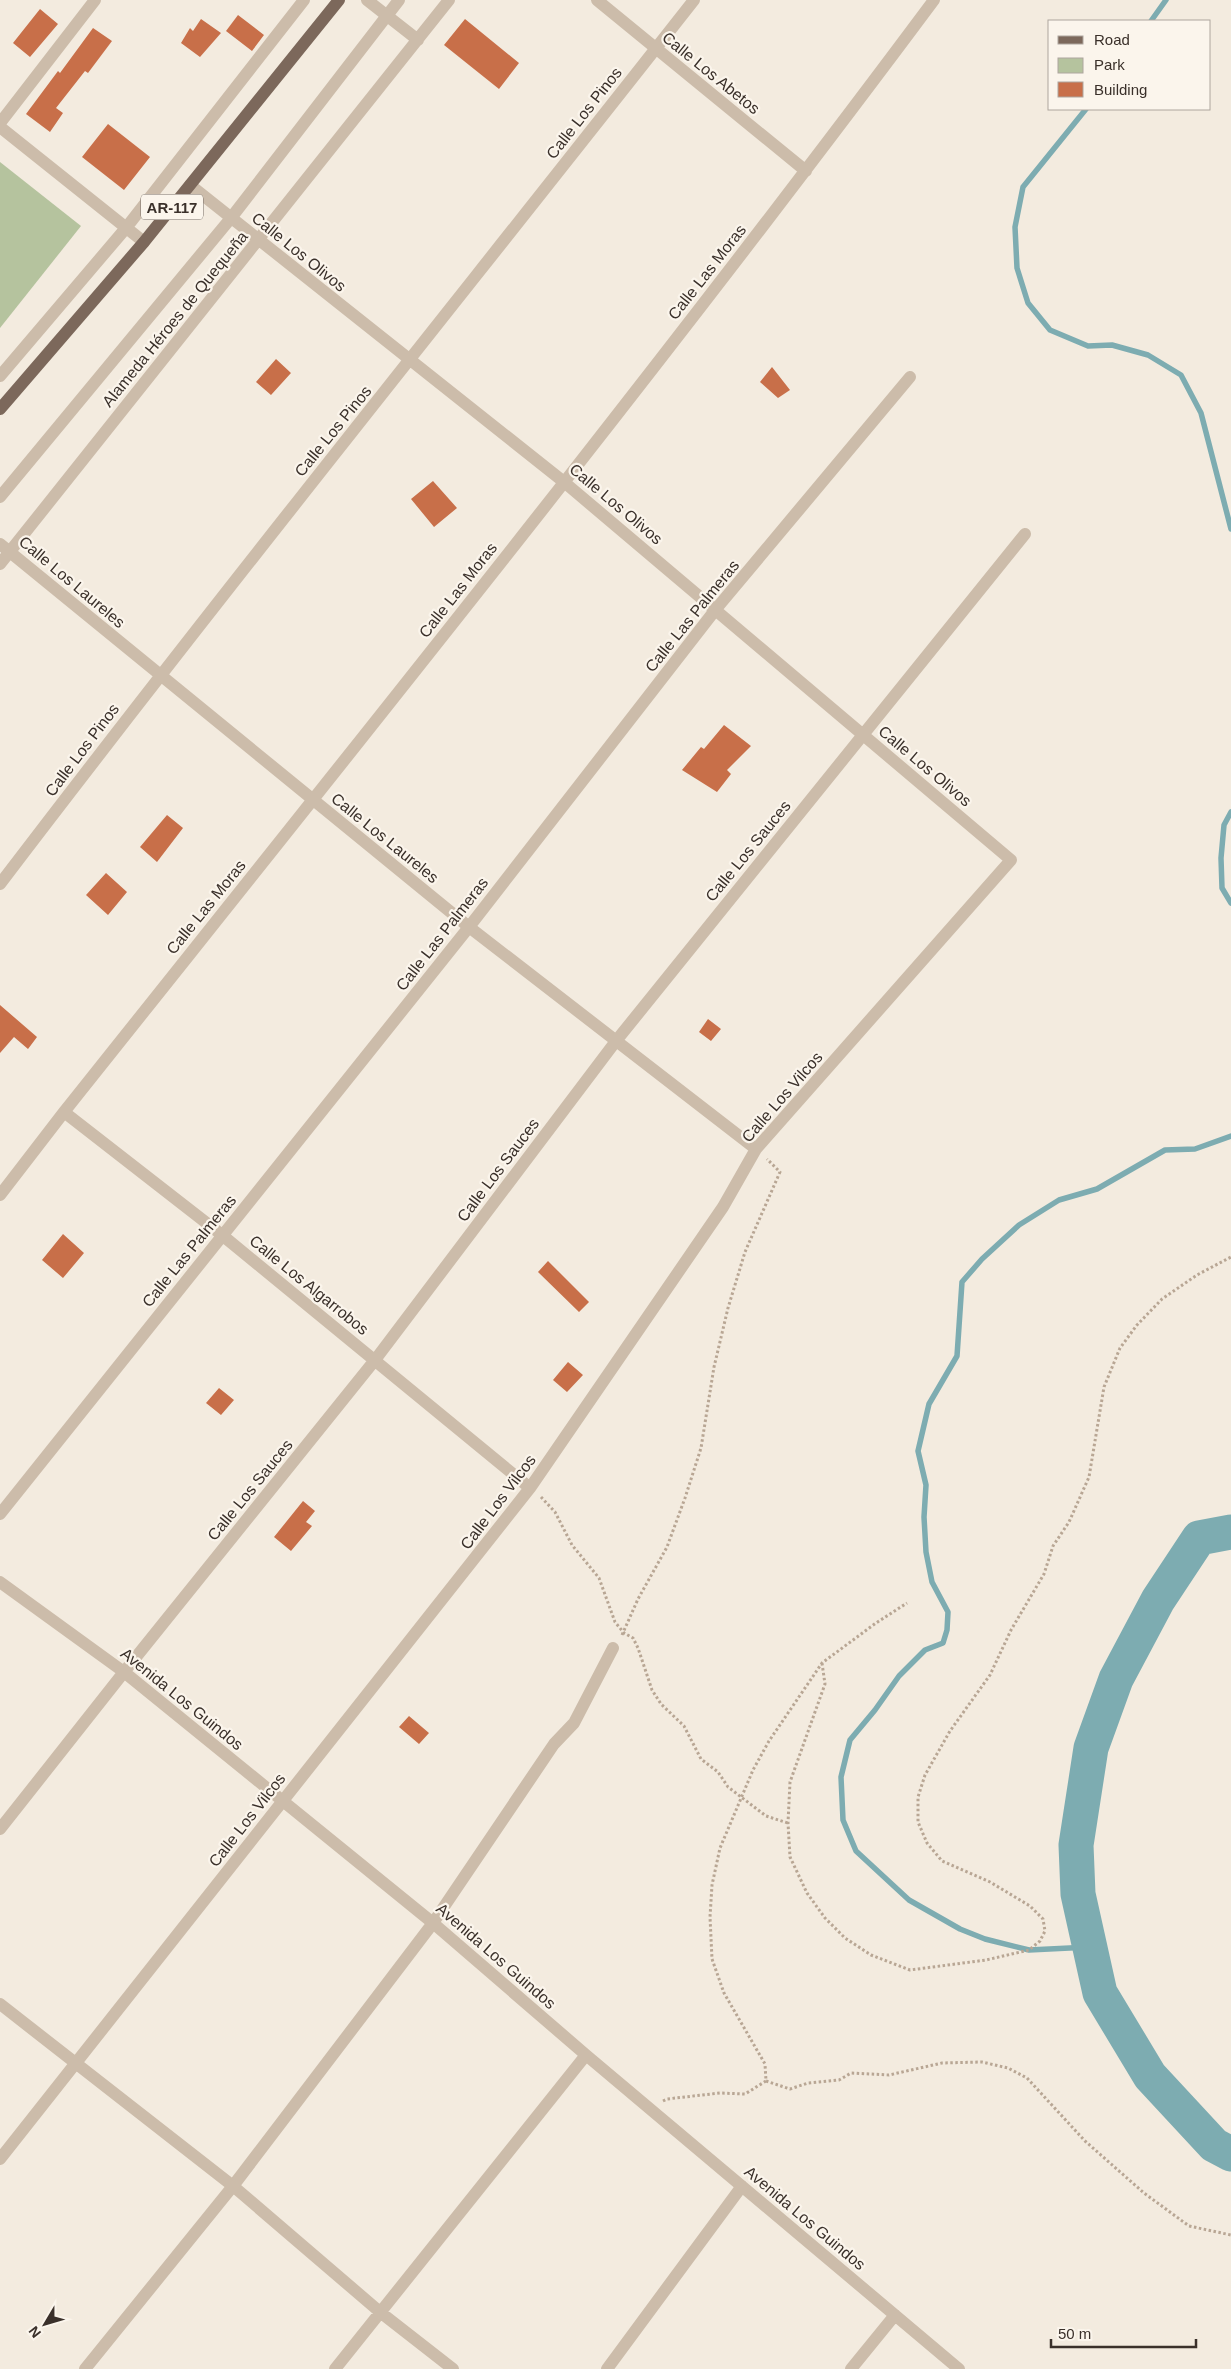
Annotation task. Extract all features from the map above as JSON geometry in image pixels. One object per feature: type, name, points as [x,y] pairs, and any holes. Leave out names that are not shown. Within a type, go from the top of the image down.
[{"type":"main road","name":"AR-117","points":[[0,409],[144,242],[339,0]]},
{"type":"street","points":[[0,123],[95,0]]},
{"type":"street","points":[[0,376],[126,228],[304,0]]},
{"type":"street","points":[[367,0],[418,40]]},
{"type":"street","name":"Alameda Héroes de Quequeña","points":[[0,497],[231,218],[399,0]]},
{"type":"street","name":"Alameda Héroes de Quequeña","points":[[0,564],[5,548],[259,240],[449,0]]},
{"type":"street","name":"Calle Los Abetos","points":[[597,0],[806,171]]},
{"type":"street","name":"Calle Los Pinos","points":[[0,884],[159,676],[694,0]]},
{"type":"street","name":"Calle Las Moras","points":[[0,1195],[564,482],[806,171],[934,0]]},
{"type":"street","points":[[0,127],[144,242]]},
{"type":"street","name":"Calle Los Olivos","points":[[190,185],[564,482],[1011,860]]},
{"type":"street","name":"Calle Las Palmeras","points":[[0,1514],[469,927],[716,609],[910,377]]},
{"type":"street","name":"Calle Los Sauces","points":[[0,1829],[375,1360],[616,1041],[1025,534]]},
{"type":"street","name":"Calle Los Laureles","points":[[5,548],[159,676],[469,927],[756,1149]]},
{"type":"street","name":"Calle Los Vilcos","points":[[0,2159],[77,2064],[530,1488],[723,1207],[756,1149],[1011,860]]},
{"type":"street","name":"Calle Los Algarrobos","points":[[64,1112],[222,1235],[530,1488]]},
{"type":"street","name":"Avenida Los Guindos","points":[[0,1582],[124,1672],[433,1923],[586,2055],[959,2369]]},
{"type":"street","points":[[85,2369],[233,2186],[433,1923],[554,1744],[574,1723],[613,1648]]},
{"type":"street","points":[[0,2004],[233,2186],[380,2312],[453,2369]]},
{"type":"street","points":[[335,2369],[586,2055]]},
{"type":"street","points":[[607,2369],[742,2186]]},
{"type":"street","points":[[851,2369],[895,2315]]},
{"type":"path","points":[[613,1648],[624,1633],[638,1599],[667,1547],[701,1448],[714,1367],[728,1308],[745,1252],[780,1172],[756,1149]]},
{"type":"path","points":[[822,1663],[825,1684],[790,1782],[788,1823],[790,1857],[807,1894],[824,1918],[845,1938],[872,1955],[910,1970],[986,1960],[1028,1950],[1040,1941],[1045,1931],[1043,1919],[1030,1906],[990,1882],[942,1861],[927,1843],[918,1822],[918,1797],[925,1775],[950,1731],[990,1675],[1011,1630],[1044,1574],[1053,1546],[1069,1522],[1089,1477],[1104,1387],[1120,1348],[1137,1325],[1162,1299],[1231,1257]]},
{"type":"path","points":[[530,1488],[548,1502],[572,1545],[599,1578],[615,1622],[624,1633],[633,1638],[644,1661],[652,1690],[661,1704],[684,1726],[701,1759],[718,1772],[728,1787],[766,1816],[788,1823]]},
{"type":"path","points":[[766,2081],[765,2064],[724,1993],[712,1960],[710,1917],[712,1885],[720,1848],[741,1797],[769,1741],[822,1663],[906,1603]]},
{"type":"path","points":[[650,2109],[667,2099],[720,2093],[745,2094],[766,2081],[790,2088],[808,2083],[839,2080],[851,2072],[889,2075],[942,2062],[982,2062],[1008,2068],[1027,2078],[1085,2141],[1144,2193],[1189,2226],[1231,2235]]},
{"type":"green space","points":[[0,162],[81,226],[0,328]]},
{"type":"building","points":[[40,9],[58,24],[30,57],[13,43]]},
{"type":"building","points":[[238,15],[264,35],[252,51],[226,31]]},
{"type":"building","points":[[201,19],[221,33],[200,57],[181,43],[190,28],[193,31]]},
{"type":"building","points":[[465,19],[519,63],[499,89],[444,45]]},
{"type":"building","points":[[93,28],[112,41],[88,73],[85,71],[56,108],[63,113],[50,132],[26,114],[58,71],[60,73]]},
{"type":"building","points":[[108,124],[150,157],[124,190],[82,157]]},
{"type":"building","points":[[276,359],[291,373],[271,395],[256,382]]},
{"type":"building","points":[[772,367],[790,390],[778,398],[760,382]]},
{"type":"building","points":[[433,481],[457,508],[434,527],[411,499]]},
{"type":"building","points":[[724,725],[751,746],[727,770],[731,774],[717,792],[682,770],[701,747],[704,749]]},
{"type":"building","points":[[167,815],[183,828],[157,862],[140,847]]},
{"type":"building","points":[[106,873],[127,892],[108,915],[86,895]]},
{"type":"building","points":[[0,1005],[37,1037],[28,1049],[14,1037],[0,1053]]},
{"type":"building","points":[[708,1019],[721,1029],[711,1041],[699,1032]]},
{"type":"building","points":[[63,1234],[84,1253],[63,1278],[42,1260]]},
{"type":"building","points":[[548,1261],[589,1302],[579,1312],[538,1272]]},
{"type":"building","points":[[568,1362],[583,1375],[567,1392],[553,1380]]},
{"type":"building","points":[[219,1388],[234,1400],[221,1415],[206,1403]]},
{"type":"building","points":[[303,1501],[315,1511],[306,1522],[312,1526],[291,1551],[274,1537]]},
{"type":"building","points":[[409,1716],[429,1733],[419,1744],[399,1727]]},
{"type":"waterway","points":[[1152,20],[1166,0]]},
{"type":"waterway","points":[[1085,110],[1023,187],[1015,227],[1017,268],[1028,303],[1050,330],[1088,346],[1112,345],[1148,355],[1181,375],[1201,413],[1231,529]]},
{"type":"waterway","points":[[1231,812],[1224,825],[1221,858],[1222,888],[1231,903]]},
{"type":"waterway","points":[[1090,1947],[1029,1950],[985,1939],[960,1929],[909,1900],[856,1851],[843,1820],[841,1777],[850,1740],[875,1710],[899,1676],[925,1650],[943,1643],[947,1630],[948,1612],[932,1582],[926,1552],[924,1517],[926,1485],[918,1451],[929,1404],[957,1356],[962,1282],[982,1259],[1019,1225],[1059,1200],[1097,1189],[1165,1150],[1195,1149],[1231,1136]]},
{"type":"waterway","points":[[1231,1532],[1199,1538],[1158,1600],[1116,1679],[1091,1748],[1076,1845],[1078,1894],[1100,1993],[1150,2076],[1214,2145],[1231,2154]]}]
